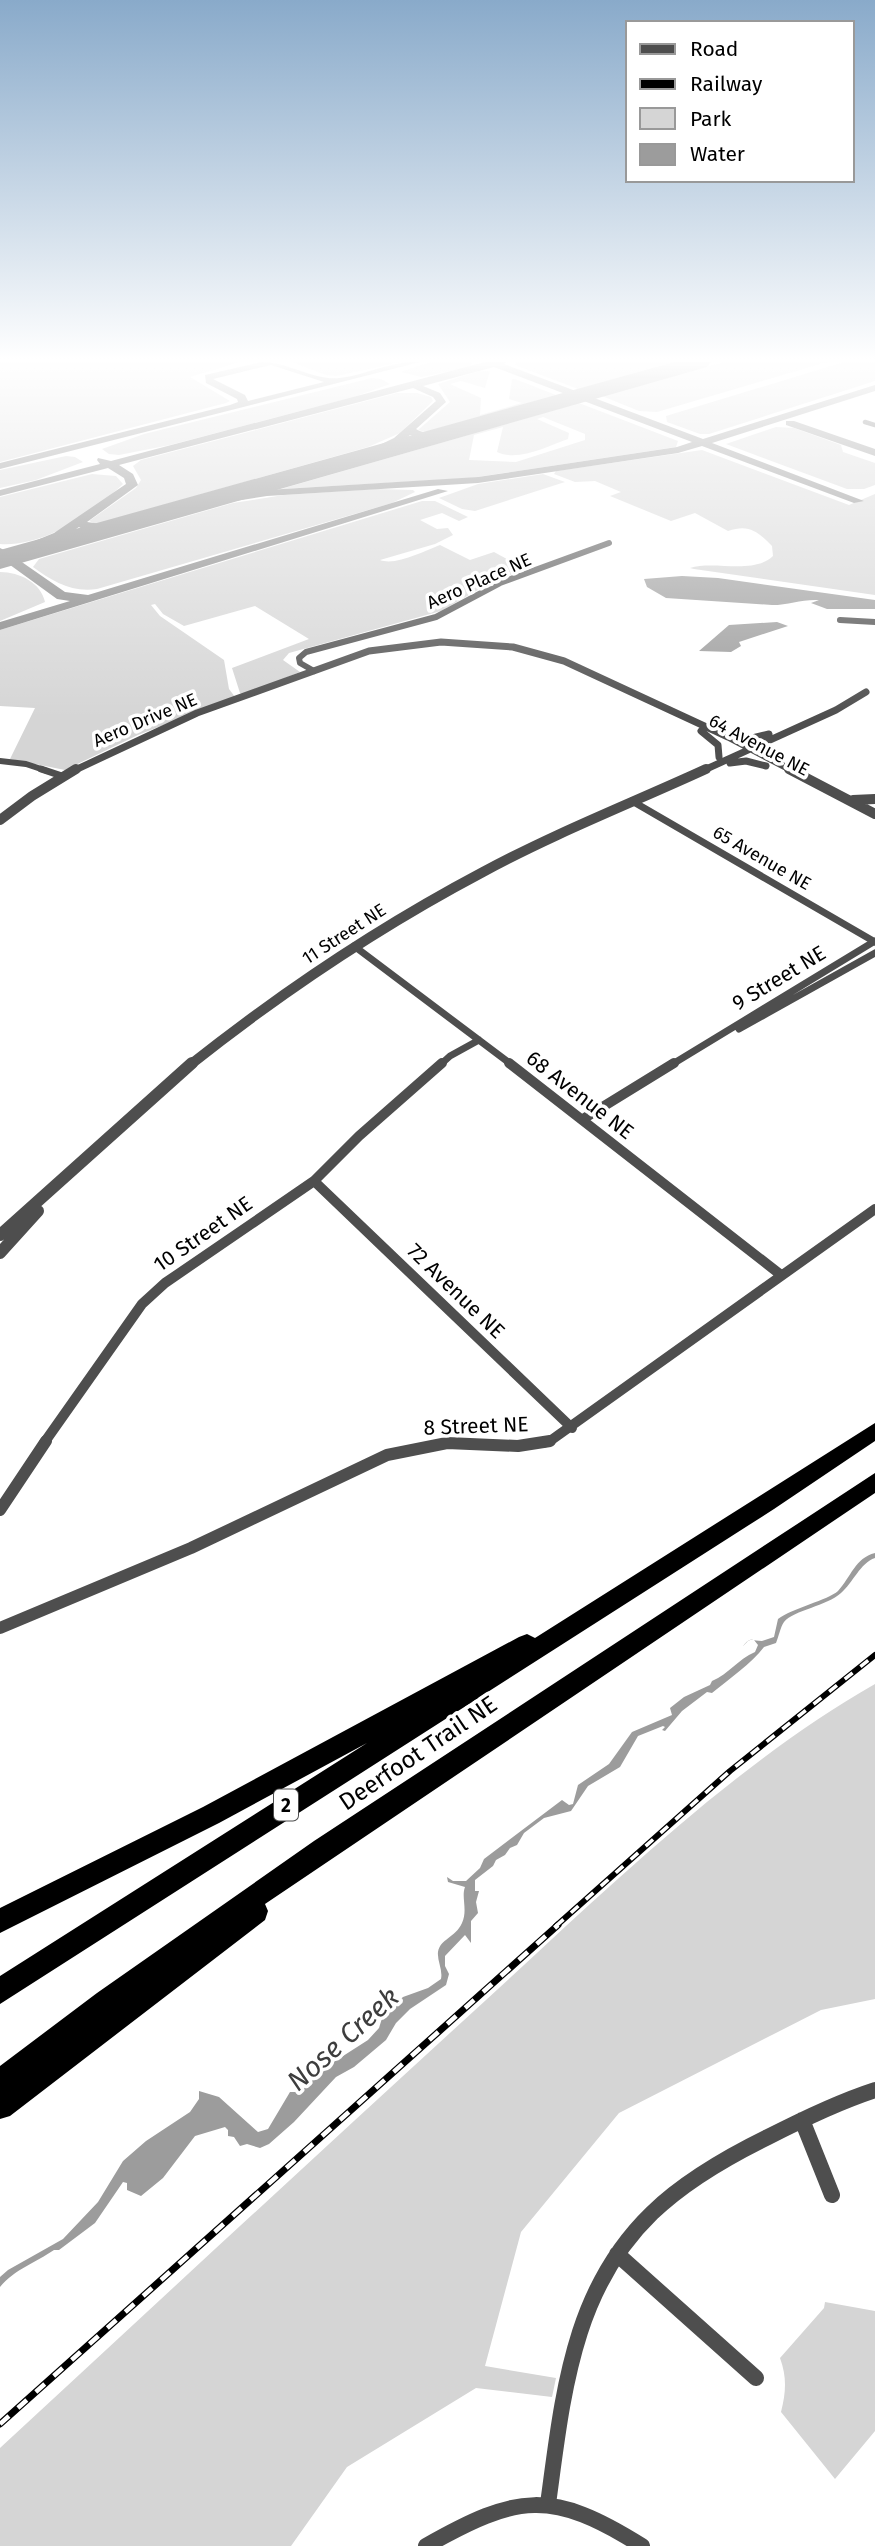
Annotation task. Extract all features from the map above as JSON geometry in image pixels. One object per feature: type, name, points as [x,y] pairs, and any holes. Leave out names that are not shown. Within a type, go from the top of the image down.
[{"type":"highway","name":"Deerfoot Trail NE","points":[[0,1990],[206,1855],[576,1625],[875,1431]]},
{"type":"highway","name":"Deerfoot Trail NE","points":[[0,2082],[104,2002],[328,1847],[875,1482]]},
{"type":"highway","points":[[0,1918],[47,1898],[211,1815],[536,1639],[576,1625]]},
{"type":"highway","points":[[0,2106],[288,1887],[328,1847]]},
{"type":"street","name":"Aero Place NE","points":[[314,671],[300,663],[299,658],[306,652],[436,617],[500,583],[609,543]]},
{"type":"street","points":[[840,620],[875,622]]},
{"type":"street","name":"64 Avenue NE","points":[[314,671],[379,649],[414,644],[463,642],[532,651],[564,661],[701,731],[794,772],[875,814]]},
{"type":"street","name":"Aero Drive NE","points":[[0,820],[62,776],[160,728],[314,671]]},
{"type":"street","name":"64 Avenue NE","points":[[629,692],[728,737],[766,766],[875,824]]},
{"type":"street","name":"11 Street NE","points":[[770,737],[807,716],[854,695],[872,692]]},
{"type":"street","name":"11 Street NE","points":[[0,1235],[74,1172],[191,1064],[295,986],[354,946],[484,871],[872,692]]},
{"type":"street","points":[[744,749],[807,716]]},
{"type":"street","points":[[701,731],[718,745],[719,757]]},
{"type":"street","points":[[728,737],[770,737],[767,746],[770,754],[794,772]]},
{"type":"street","name":"11 Street NE","points":[[671,784],[674,779],[719,757],[744,749]]},
{"type":"street","points":[[0,761],[26,764],[62,776]]},
{"type":"street","points":[[713,767],[742,761],[766,766]]},
{"type":"street","points":[[842,797],[857,801],[875,799]]},
{"type":"street","name":"65 Avenue NE","points":[[632,801],[875,942]]},
{"type":"street","name":"9 Street NE","points":[[583,1119],[701,1048],[751,1014],[875,942]]},
{"type":"street","name":"68 Avenue NE","points":[[354,946],[583,1119],[781,1275]]},
{"type":"street","name":"9 Street NE","points":[[701,1048],[759,1019],[875,953]]},
{"type":"street","name":"10 Street NE","points":[[0,1510],[20,1477],[142,1304],[165,1283],[314,1181],[359,1136],[450,1056],[479,1040]]},
{"type":"street","name":"11 Street NE","points":[[0,1253],[74,1172]]},
{"type":"street","name":"72 Avenue NE","points":[[314,1181],[572,1428]]},
{"type":"street","name":"8 Street NE","points":[[0,1628],[191,1548],[387,1455],[420,1445],[467,1443],[500,1447],[550,1441],[572,1428],[875,1209]]},
{"type":"street","points":[[548,2504],[564,2390],[581,2329],[617,2254],[662,2203],[704,2170],[839,2102],[875,2090]]},
{"type":"street","points":[[802,2120],[832,2195]]},
{"type":"street","points":[[617,2254],[756,2378]]},
{"type":"street","points":[[426,2546],[464,2524],[511,2507],[548,2504],[610,2526],[642,2546]]},
{"type":"green space","points":[[0,481],[32,481],[0,488]]},
{"type":"green space","points":[[65,481],[120,481],[123,484],[82,517],[50,534],[17,544],[0,544],[0,497]]},
{"type":"green space","points":[[140,481],[249,481],[96,524],[89,521],[136,488]]},
{"type":"green space","points":[[309,481],[422,481],[281,489]]},
{"type":"green space","points":[[499,481],[565,482],[475,511],[462,509],[439,498],[478,484]]},
{"type":"green space","points":[[572,481],[784,481],[849,505],[875,494],[875,595],[690,568],[755,565],[773,556],[772,546],[752,530],[742,528],[728,531],[695,513],[671,521],[610,496],[621,492],[595,481]]},
{"type":"green space","points":[[825,481],[875,481],[875,485],[864,489],[847,489]]},
{"type":"green space","points":[[376,489],[415,492],[392,503],[97,589],[79,589],[63,585],[33,567],[39,559],[233,503],[284,495]]},
{"type":"green space","points":[[422,501],[435,501],[468,517],[459,521],[442,513],[420,520],[437,529],[448,528],[453,535],[435,544],[380,560],[402,559],[440,545],[470,560],[494,552],[525,569],[490,583],[441,611],[289,653],[283,660],[300,672],[243,695],[232,668],[309,639],[255,606],[184,626],[163,614],[155,604],[151,605],[160,616],[224,660],[229,689],[235,697],[138,735],[65,770],[10,759],[35,708],[0,706],[0,630]]},
{"type":"green space","points":[[0,572],[22,576],[34,584],[45,602],[0,621]]},
{"type":"green space","points":[[875,1684],[875,1999],[821,2010],[619,2113],[521,2232],[485,2366],[556,2378],[552,2397],[476,2388],[347,2467],[291,2546],[0,2546],[0,2448],[672,1831],[771,1752]]},
{"type":"green space","points":[[825,2302],[875,2311],[875,2431],[835,2479],[781,2412],[785,2385],[780,2358],[824,2308]]},
{"type":"water","points":[[682,576],[718,578],[875,600],[875,609],[827,609],[811,603],[819,600],[772,605],[666,598],[647,587],[644,579]]},
{"type":"water","points":[[777,622],[788,626],[739,642],[741,646],[731,652],[699,651],[729,625]]},
{"type":"water","points":[[875,1553],[875,1558],[865,1564],[841,1593],[789,1618],[784,1622],[776,1643],[764,1647],[747,1665],[712,1693],[707,1692],[682,1711],[665,1731],[662,1730],[665,1727],[663,1726],[638,1736],[620,1767],[588,1786],[571,1811],[544,1818],[524,1833],[517,1845],[510,1848],[475,1880],[475,1891],[479,1891],[476,1902],[478,1913],[471,1921],[471,1943],[465,1935],[445,1956],[445,1966],[449,1974],[446,1985],[410,2009],[396,2023],[386,2040],[354,2067],[336,2077],[294,2122],[269,2144],[260,2148],[247,2144],[240,2146],[234,2137],[228,2136],[225,2127],[195,2136],[163,2178],[141,2196],[127,2190],[127,2183],[123,2182],[95,2223],[59,2250],[54,2250],[19,2271],[0,2287],[0,2277],[8,2270],[63,2239],[98,2202],[123,2161],[146,2141],[190,2112],[199,2099],[199,2091],[219,2097],[258,2132],[268,2129],[290,2092],[300,2092],[329,2065],[368,2040],[379,2028],[383,2015],[403,1997],[428,1988],[441,1979],[439,1948],[459,1928],[464,1913],[465,1887],[448,1882],[447,1877],[453,1881],[466,1881],[480,1868],[484,1859],[562,1800],[569,1805],[573,1804],[578,1785],[609,1764],[632,1732],[672,1715],[670,1708],[684,1697],[710,1685],[755,1652],[758,1645],[754,1640],[762,1641],[774,1637],[778,1619],[838,1591],[858,1564],[868,1555]]},
{"type":"taxiway","points":[[0,493],[47,481]]},
{"type":"taxiway","points":[[7,557],[58,536],[132,485],[131,481]]},
{"type":"taxiway","points":[[198,504],[267,493],[465,481]]},
{"type":"taxiway","points":[[804,481],[858,501]]},
{"type":"taxiway","points":[[0,626],[442,491]]},
{"type":"taxiway","points":[[83,520],[81,523],[87,528],[112,528]]},
{"type":"taxiway","points":[[0,552],[7,557]]},
{"type":"taxiway","points":[[0,560],[7,557]]},
{"type":"taxiway","points":[[7,557],[62,596],[85,598]]},
{"type":"runway","points":[[0,560],[280,481]]},
{"type":"railway","points":[[556,1926],[730,1771],[875,1655]]},
{"type":"railway","points":[[0,2424],[558,1925]]},
{"type":"water label","name":"Nose Creek","points":[[343,2039]]}]
